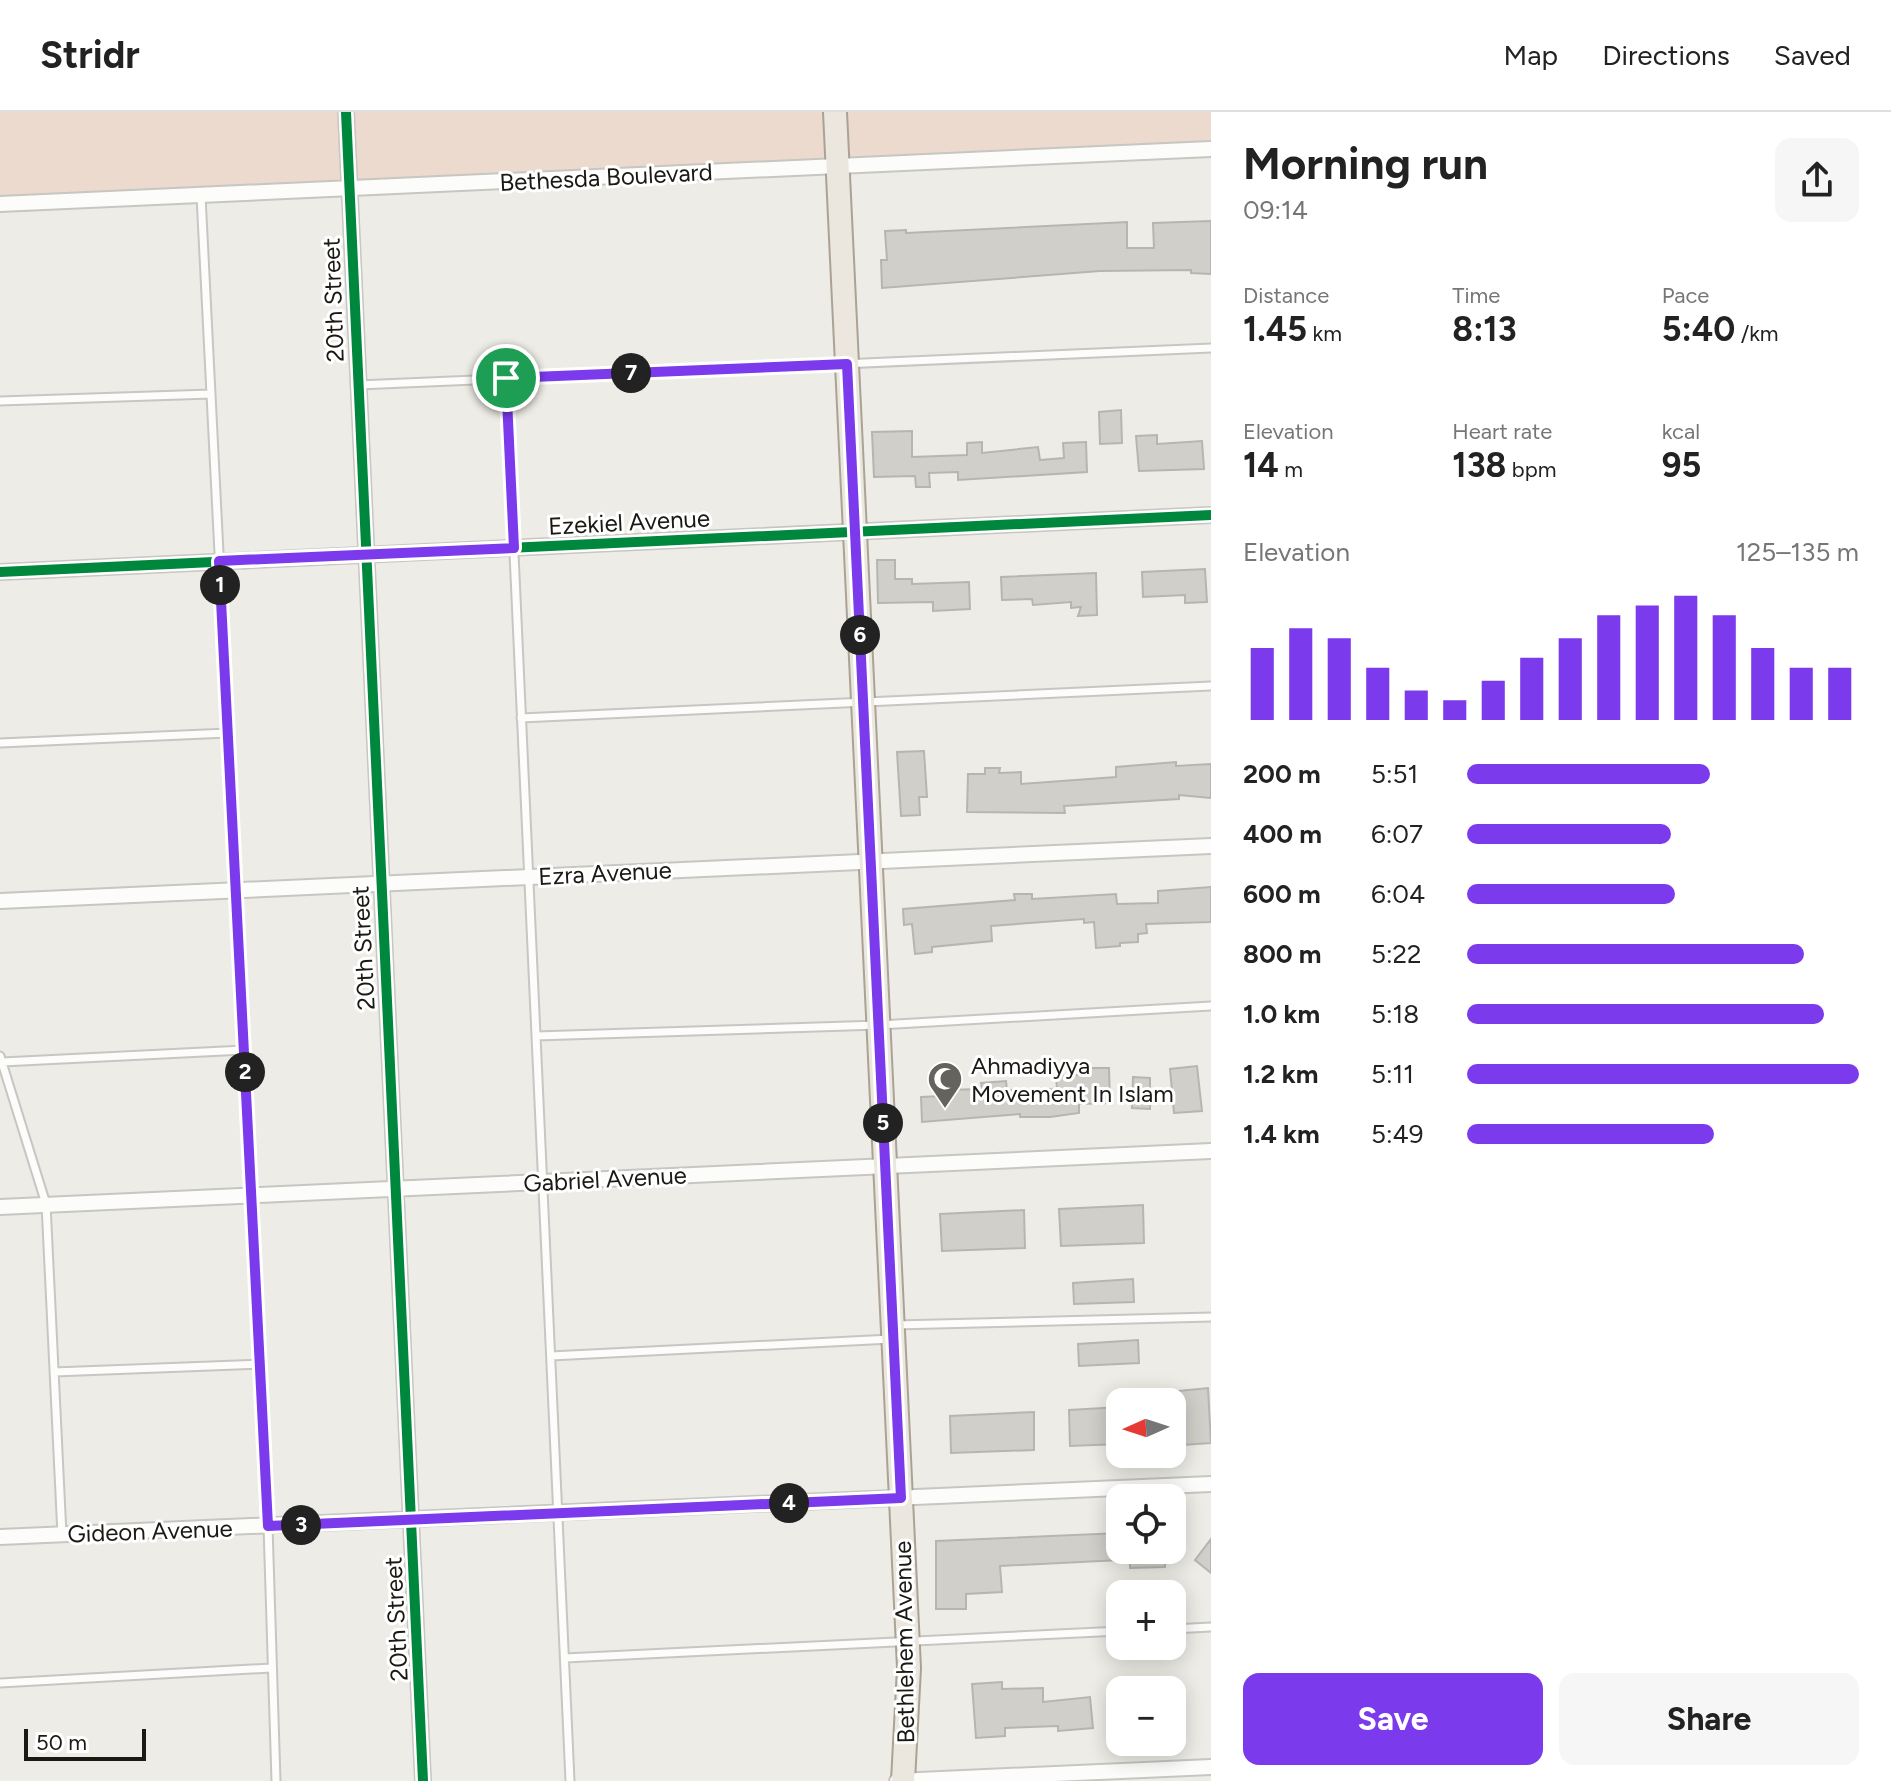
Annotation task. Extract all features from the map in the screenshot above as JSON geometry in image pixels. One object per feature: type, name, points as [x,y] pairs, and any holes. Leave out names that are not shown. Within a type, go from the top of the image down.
[{"type":"main road","name":"Bethlehem Avenue","points":[[835,112],[908,1639],[908,1730],[901,1781]]},
{"type":"street","name":"20th Street","points":[[346,112],[356,385],[423,1781]]},
{"type":"street","name":"Bethesda Boulevard","points":[[0,204],[1211,149]]},
{"type":"street","name":"Ezekiel Avenue","points":[[0,572],[1211,515]]},
{"type":"street","name":"Ezra Avenue","points":[[0,901],[1211,846]]},
{"type":"street","name":"Gabriel Avenue","points":[[0,1207],[1211,1151]]},
{"type":"street","name":"Gideon Avenue","points":[[0,1537],[1211,1484]]},
{"type":"street","points":[[901,1781],[1211,1767]]},
{"type":"lane","points":[[201,196],[268,1526],[276,1781]]},
{"type":"lane","points":[[356,385],[1211,348]]},
{"type":"lane","points":[[506,378],[570,1781]]},
{"type":"lane","points":[[0,401],[211,394]]},
{"type":"lane","points":[[521,718],[1211,686]]},
{"type":"lane","points":[[0,743],[228,733]]},
{"type":"lane","points":[[536,1036],[879,1025],[1211,1006]]},
{"type":"lane","points":[[62,1535],[46,1204],[1,1059],[244,1050]]},
{"type":"lane","points":[[551,1356],[893,1332],[1211,1317]]},
{"type":"lane","points":[[54,1372],[260,1364]]},
{"type":"lane","points":[[1186,1628],[1211,1627]]},
{"type":"lane","points":[[565,1658],[1106,1632]]},
{"type":"lane","points":[[0,1683],[271,1668]]},
{"type":"shaded area","points":[[0,112],[1211,112],[1211,149],[0,204]]},
{"type":"building","points":[[1211,221],[1211,274],[1191,273],[1191,270],[1100,271],[882,288],[881,260],[887,260],[885,231],[906,230],[906,233],[1127,222],[1127,248],[1154,248],[1153,223]]},
{"type":"building","points":[[1121,410],[1122,443],[1100,444],[1099,412]]},
{"type":"building","points":[[912,431],[912,457],[967,455],[967,443],[982,442],[982,453],[1038,447],[1040,460],[1064,458],[1063,443],[1086,442],[1087,472],[958,480],[958,472],[929,473],[930,487],[916,487],[915,476],[874,477],[872,432]]},
{"type":"building","points":[[1157,435],[1157,444],[1202,441],[1204,469],[1139,471],[1136,436]]},
{"type":"building","points":[[877,560],[895,560],[895,579],[912,579],[912,584],[969,582],[970,609],[933,611],[933,602],[878,603]]},
{"type":"building","points":[[1205,569],[1207,602],[1185,603],[1185,595],[1143,597],[1142,572]]},
{"type":"building","points":[[1096,573],[1097,615],[1078,616],[1081,607],[1071,608],[1071,602],[1033,605],[1032,599],[1002,600],[1001,577]]},
{"type":"building","points":[[924,751],[927,797],[919,797],[920,815],[901,816],[897,752]]},
{"type":"building","points":[[1176,762],[1176,766],[1211,764],[1211,798],[1179,795],[1179,799],[1064,806],[1065,813],[967,812],[968,774],[985,774],[985,768],[1000,768],[999,773],[1021,772],[1021,784],[1116,777],[1116,767]]},
{"type":"building","points":[[1211,887],[1211,922],[1146,924],[1147,933],[1138,934],[1138,942],[1120,943],[1120,946],[1096,948],[1094,922],[1084,923],[1084,919],[991,926],[992,941],[932,947],[932,952],[915,954],[912,924],[904,925],[903,909],[1015,900],[1014,894],[1032,894],[1032,899],[1116,894],[1117,904],[1158,903],[1158,891]]},
{"type":"building","points":[[1197,1066],[1202,1111],[1174,1113],[1170,1069]]},
{"type":"building","points":[[1090,1068],[1109,1068],[1110,1103],[1079,1104],[1079,1113],[1050,1117],[1020,1117],[1020,1114],[922,1122],[921,1097],[943,1096],[945,1090],[982,1089],[981,1083],[1006,1081],[1007,1090],[1057,1089],[1056,1076],[1090,1074]]},
{"type":"building","points":[[1133,1077],[1150,1078],[1150,1109],[1132,1108]]},
{"type":"building","points":[[1143,1205],[1144,1243],[1061,1246],[1059,1209]]},
{"type":"building","points":[[1024,1210],[1025,1248],[942,1251],[940,1214]]},
{"type":"building","points":[[1133,1279],[1134,1302],[1074,1304],[1073,1283]]},
{"type":"building","points":[[1138,1340],[1139,1363],[1079,1366],[1078,1344]]},
{"type":"building","points":[[1208,1388],[1211,1443],[1186,1445],[1186,1390]]},
{"type":"building","points":[[1106,1408],[1106,1445],[1070,1446],[1069,1410]]},
{"type":"building","points":[[1034,1412],[1034,1450],[951,1453],[950,1416]]},
{"type":"building","points":[[1106,1534],[1106,1561],[1000,1566],[1002,1592],[966,1594],[966,1609],[936,1609],[936,1541]]},
{"type":"building","points":[[1211,1539],[1211,1573],[1195,1560]]},
{"type":"building","points":[[1130,1564],[1165,1564],[1165,1567],[1130,1568]]},
{"type":"building","points":[[1002,1682],[1002,1689],[1043,1688],[1043,1702],[1090,1697],[1093,1728],[1058,1731],[1058,1726],[1005,1728],[1005,1736],[976,1738],[972,1684]]},
{"type":"cycle path","points":[[346,112],[423,1781]]},
{"type":"cycle path","points":[[0,572],[1211,515]]},
{"type":"place","name":"Ahmadiyya Movement In Islam","points":[[945,1110]]},
{"type":"route","points":[[847,364],[901,1498],[268,1526],[219,561],[514,548],[506,378],[847,364]]}]
